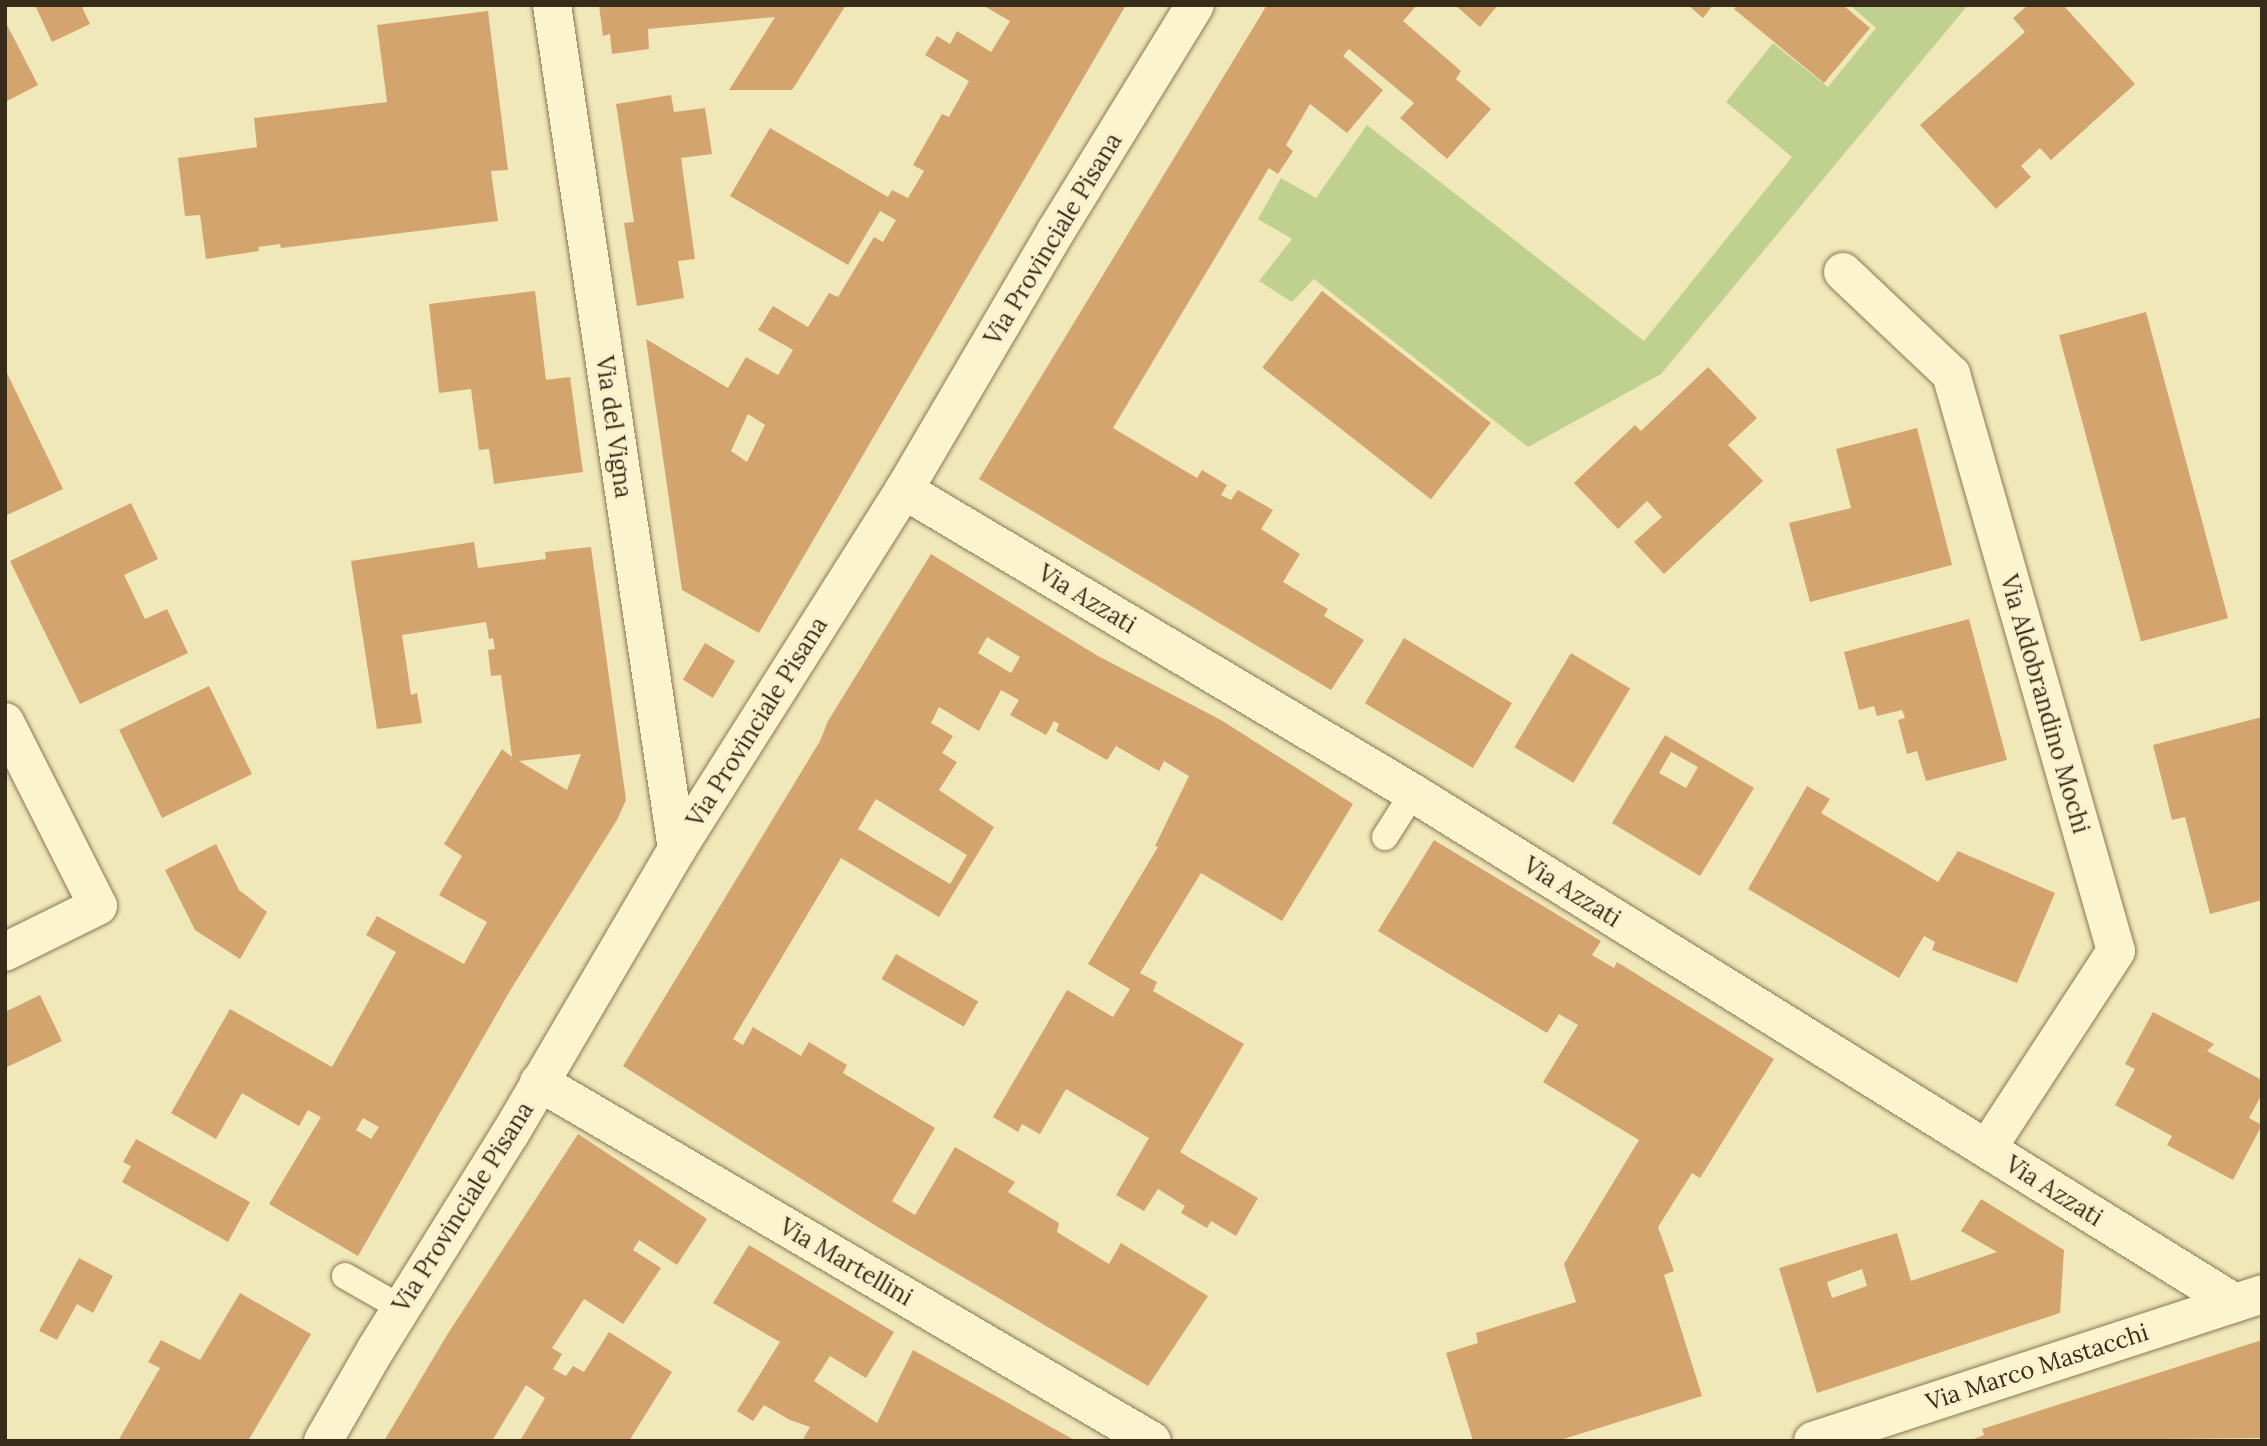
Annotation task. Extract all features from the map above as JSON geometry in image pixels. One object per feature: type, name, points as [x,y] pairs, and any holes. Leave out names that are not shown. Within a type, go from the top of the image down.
[{"type":"street","name":"Via del Vigna","points":[[552,5],[677,849]]},
{"type":"street","name":"Via Provinciale Pisana","points":[[323,1441],[677,849],[904,490],[1056,231],[1195,5]]},
{"type":"street","name":"Via Aldobrandino Mochi","points":[[1843,272],[1951,374],[2116,951],[1987,1149]]},
{"type":"street","name":"Via Azzati","points":[[904,490],[1413,793],[1987,1149],[2248,1299]]},
{"type":"street","points":[[5,722],[98,906],[5,952]]},
{"type":"street","name":"Via Martellini","points":[[539,1082],[1152,1441]]},
{"type":"street","name":"Via Marco Mastacchi","points":[[1813,1441],[2248,1299]]},
{"type":"lane","points":[[1385,837],[1413,793]]},
{"type":"lane","points":[[345,1276],[401,1308]]},
{"type":"green space","points":[[1850,5],[1968,5],[1661,374],[1528,447],[1314,279],[1292,302],[1259,281],[1292,239],[1258,219],[1281,178],[1316,198],[1367,125],[1644,341],[1792,157],[1726,102],[1773,43],[1828,87],[1876,28]]},
{"type":"building","points":[[35,5],[81,5],[90,24],[52,42]]},
{"type":"building","points":[[599,5],[846,5],[792,90],[729,90],[775,17],[648,29],[649,49],[612,54],[610,34],[603,36]]},
{"type":"building","points":[[982,5],[1126,5],[759,633],[682,590],[646,339],[728,388],[746,357],[778,375],[793,350],[758,330],[773,306],[808,327],[829,293],[838,297],[874,237],[883,242],[896,220],[880,211],[848,265],[730,196],[770,128],[888,197],[892,190],[908,198],[924,171],[913,165],[942,114],[949,117],[969,81],[925,55],[937,36],[950,44],[957,31],[991,52],[1010,21]],"holes":[[[748,414],[765,425],[747,462],[731,451]]]},
{"type":"building","points":[[1267,5],[1417,5],[1403,21],[1461,71],[1456,79],[1491,109],[1447,159],[1400,118],[1414,103],[1349,49],[1343,56],[1383,90],[1347,133],[1310,104],[1286,145],[1293,151],[1278,174],[1269,168],[1113,428],[1197,478],[1202,470],[1227,485],[1221,495],[1231,500],[1238,490],[1273,510],[1261,529],[1300,554],[1283,582],[1328,609],[1324,616],[1364,640],[1331,690],[979,479]]},
{"type":"building","points":[[1455,5],[1498,5],[1480,27]]},
{"type":"building","points":[[1688,5],[1713,5],[1703,18]]},
{"type":"building","points":[[1737,5],[1843,5],[1870,28],[1824,83],[1734,9]]},
{"type":"building","points":[[2028,5],[2063,5],[2135,84],[2051,160],[2040,148],[2021,166],[2031,177],[1996,209],[1920,125],[2025,32],[2013,18]]},
{"type":"building","points":[[488,11],[508,170],[491,171],[498,221],[281,248],[280,244],[258,247],[259,251],[206,259],[200,215],[185,216],[178,158],[257,147],[254,118],[387,102],[377,25]]},
{"type":"building","points":[[5,21],[38,85],[5,102]]},
{"type":"building","points":[[671,95],[674,112],[705,108],[712,154],[681,158],[695,259],[678,261],[684,298],[637,306],[624,223],[634,222],[616,104]]},
{"type":"building","points":[[535,291],[546,380],[570,377],[583,472],[494,484],[489,449],[479,450],[471,389],[439,393],[429,304]]},
{"type":"building","points":[[1322,291],[1491,423],[1431,499],[1262,367]]},
{"type":"building","points":[[2146,312],[2228,618],[2141,641],[2059,335]]},
{"type":"building","points":[[1708,367],[1757,418],[1728,445],[1763,481],[1664,574],[1634,542],[1662,517],[1647,501],[1618,529],[1574,483],[1635,425],[1641,431]]},
{"type":"building","points":[[5,369],[63,489],[5,516]]},
{"type":"building","points":[[1917,428],[1952,565],[1810,602],[1789,523],[1851,508],[1836,449]]},
{"type":"building","points":[[131,503],[158,559],[124,575],[145,619],[167,609],[188,653],[80,704],[10,561]]},
{"type":"building","points":[[474,542],[478,568],[546,559],[545,552],[591,547],[626,800],[617,820],[511,989],[358,1256],[269,1204],[321,1117],[308,1110],[299,1126],[242,1093],[216,1139],[171,1113],[230,1009],[332,1067],[396,952],[366,935],[377,916],[464,964],[487,922],[439,895],[462,856],[444,844],[502,749],[512,757],[501,675],[491,676],[488,650],[495,649],[493,638],[489,639],[486,622],[402,635],[411,695],[417,693],[422,723],[377,729],[351,561]],"holes":[[[581,754],[567,790],[519,761]],[[363,1118],[379,1127],[371,1139],[356,1130]]]},
{"type":"building","points":[[931,554],[1098,656],[1221,720],[1353,804],[1282,921],[1201,873],[1140,973],[1157,982],[1153,991],[1244,1044],[1180,1152],[1258,1198],[1236,1236],[1211,1221],[1207,1228],[1181,1213],[1185,1206],[1158,1189],[1144,1211],[1116,1195],[1149,1138],[1066,1089],[1040,1134],[1022,1124],[1018,1132],[993,1117],[1067,990],[1113,1017],[1130,989],[1088,964],[1158,847],[1155,846],[1189,776],[1164,761],[1159,771],[1116,746],[1107,760],[1056,731],[1059,724],[1054,721],[1046,735],[1010,715],[1019,700],[1001,690],[979,731],[939,707],[931,723],[953,736],[942,753],[957,762],[939,790],[994,827],[939,917],[841,858],[733,1039],[743,1045],[753,1027],[801,1056],[809,1042],[847,1065],[843,1073],[935,1128],[892,1201],[915,1215],[955,1147],[1015,1182],[1008,1192],[1059,1223],[1057,1232],[1109,1264],[1121,1243],[1208,1296],[1148,1386],[876,1226],[623,1066],[820,741],[828,721]],"holes":[[[987,637],[1020,657],[1011,673],[978,653]],[[876,799],[967,855],[950,884],[858,829]]]},
{"type":"building","points":[[1969,619],[2007,760],[1926,781],[1917,751],[1907,754],[1898,720],[1905,718],[1902,710],[1877,716],[1874,706],[1859,710],[1844,652]]},
{"type":"building","points":[[1404,638],[1512,703],[1473,768],[1365,703]]},
{"type":"building","points":[[705,643],[735,661],[713,698],[683,680]]},
{"type":"building","points":[[1571,653],[1630,689],[1573,783],[1514,747]]},
{"type":"building","points":[[209,686],[252,774],[162,818],[119,730]]},
{"type":"building","points":[[2262,717],[2262,900],[2210,914],[2185,817],[2172,820],[2153,745]]},
{"type":"building","points":[[1665,735],[1754,788],[1700,876],[1612,823]],"holes":[[[1671,752],[1698,767],[1686,788],[1659,773]]]},
{"type":"building","points":[[1807,786],[1830,799],[1821,813],[1938,882],[1958,851],[2055,893],[2017,983],[1932,950],[1935,942],[1924,936],[1899,978],[1748,889]]},
{"type":"building","points":[[1434,840],[1601,941],[1592,955],[1614,968],[1617,962],[1774,1059],[1700,1178],[1692,1173],[1658,1227],[1674,1271],[1664,1275],[1702,1396],[1557,1441],[1473,1441],[1446,1353],[1478,1343],[1476,1333],[1576,1302],[1564,1264],[1639,1140],[1543,1082],[1578,1025],[1559,1014],[1547,1033],[1378,931]]},
{"type":"building","points":[[216,844],[239,890],[267,912],[240,959],[195,930],[165,870]]},
{"type":"building","points":[[896,954],[978,1002],[964,1027],[882,979]]},
{"type":"building","points":[[40,995],[62,1041],[5,1068],[5,1012]]},
{"type":"building","points":[[2153,1012],[2214,1044],[2207,1051],[2262,1080],[2262,1094],[2249,1118],[2262,1125],[2233,1180],[2167,1145],[2172,1136],[2115,1105],[2135,1069],[2125,1064]]},
{"type":"building","points":[[578,1134],[707,1219],[677,1265],[639,1240],[633,1250],[661,1268],[623,1324],[584,1299],[552,1348],[562,1354],[553,1369],[566,1376],[573,1366],[584,1372],[609,1332],[672,1372],[629,1441],[520,1441],[545,1398],[526,1385],[492,1441],[384,1441],[447,1335]]},
{"type":"building","points":[[136,1139],[250,1202],[228,1242],[122,1182],[131,1166],[123,1162]]},
{"type":"building","points":[[1981,1199],[2064,1250],[2060,1313],[1817,1393],[1779,1268],[1897,1233],[1911,1281],[1997,1252],[1961,1231]],"holes":[[[1862,1269],[1867,1286],[1832,1298],[1827,1282]]]},
{"type":"building","points":[[749,1245],[894,1332],[866,1378],[830,1356],[814,1381],[877,1423],[913,1350],[1076,1441],[802,1441],[810,1427],[790,1420],[764,1405],[753,1421],[737,1411],[780,1342],[713,1303]]},
{"type":"building","points":[[79,1258],[113,1276],[93,1313],[77,1304],[57,1340],[39,1331]]},
{"type":"building","points":[[240,1293],[311,1334],[248,1441],[118,1441],[160,1368],[148,1362],[161,1340],[200,1360]]},
{"type":"building","points":[[2262,1340],[2262,1438],[1969,1441],[1984,1435],[1982,1429]]}]
